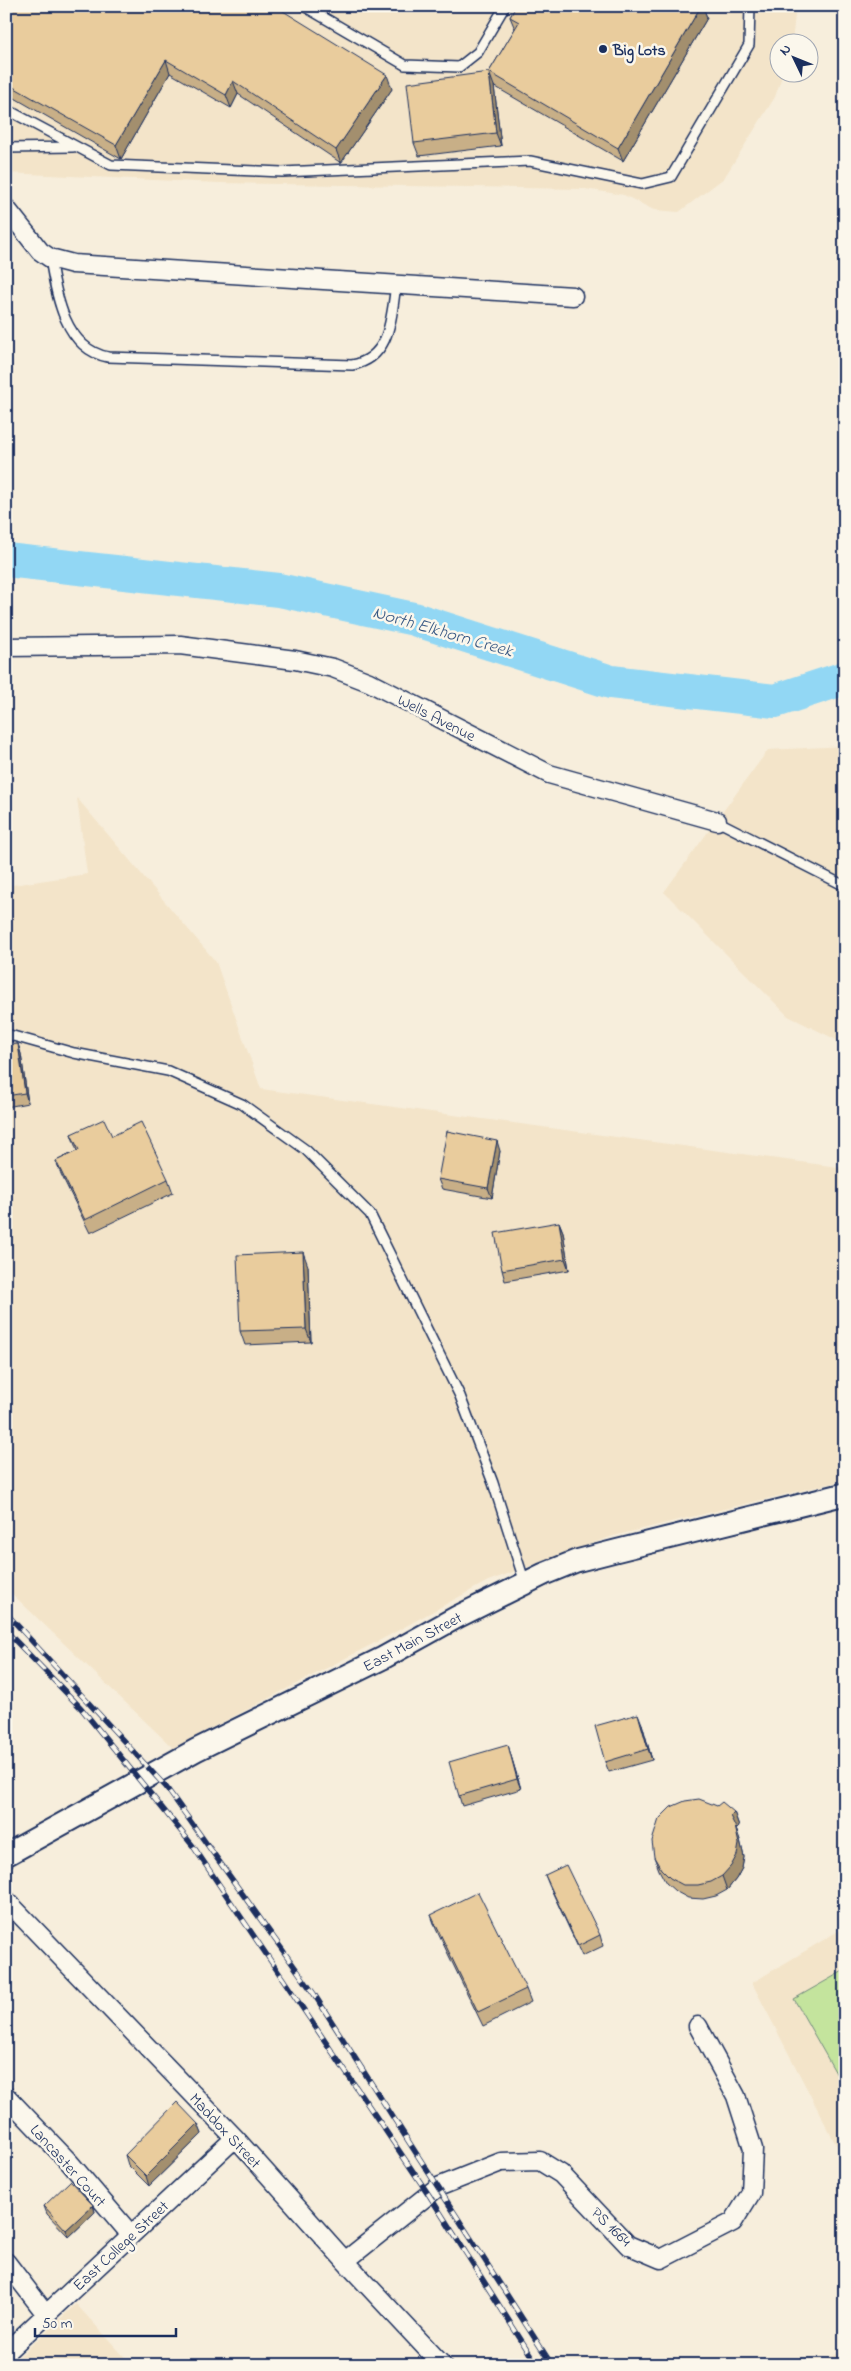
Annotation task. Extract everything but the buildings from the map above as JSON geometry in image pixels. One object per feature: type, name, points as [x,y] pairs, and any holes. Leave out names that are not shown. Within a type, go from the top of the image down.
[{"type":"street","points":[[6,208],[40,251],[50,258],[73,264],[572,296]]},
{"type":"street","name":"Wells Avenue","points":[[6,647],[180,645],[295,660],[333,668],[369,682],[549,774],[716,821]]},
{"type":"street","name":"East Main Street","points":[[6,1855],[196,1750],[383,1658],[457,1617],[525,1583],[576,1561],[845,1494]]},
{"type":"street","name":"Maddox Street","points":[[6,1900],[235,2138],[345,2261],[442,2365]]},
{"type":"street","name":"PS 1664","points":[[345,2261],[438,2187],[501,2162],[540,2161],[561,2174],[628,2244],[662,2258],[733,2222],[751,2193],[753,2148],[736,2096],[698,2026]]},
{"type":"street","name":"Lancaster Court","points":[[6,2096],[70,2163],[131,2234]]},
{"type":"street","name":"East College Street","points":[[6,2352],[235,2138]]},
{"type":"street","points":[[6,2262],[46,2314]]},
{"type":"lane","points":[[304,6],[405,66],[460,66],[478,52],[505,6]]},
{"type":"lane","points":[[6,109],[111,165],[282,172],[530,160],[642,184],[671,177],[749,45],[750,6]]},
{"type":"lane","points":[[6,148],[76,147]]},
{"type":"lane","points":[[50,258],[55,291],[72,333],[87,350],[96,355],[108,357],[352,365],[363,363],[374,356],[384,345],[396,285]]},
{"type":"lane","name":"Wells Avenue","points":[[716,821],[845,886]]},
{"type":"lane","points":[[6,1034],[74,1053],[168,1071],[242,1104],[306,1150],[370,1214],[460,1396],[493,1483],[525,1583]]},
{"type":"shaded area","points":[[6,6],[796,6],[793,32],[768,32],[768,82],[780,82],[775,97],[724,178],[679,212],[654,210],[624,195],[585,189],[218,183],[6,173]]},
{"type":"shaded area","points":[[845,746],[845,1044],[788,1016],[664,892],[768,750]]},
{"type":"shaded area","points":[[77,798],[216,962],[261,1089],[845,1168],[845,1480],[613,1536],[488,1581],[388,1636],[173,1748],[6,1588],[6,886],[87,874]]},
{"type":"shaded area","points":[[845,1927],[845,2162],[752,1983]]},
{"type":"shaded area","points":[[76,2304],[132,2365],[10,2365]]},
{"type":"shaded area","points":[[845,2349],[845,2365],[819,2365]]},
{"type":"green space","points":[[845,1970],[845,2089],[794,1999]]},
{"type":"waterway","name":"North Elkhorn Creek","points":[[6,560],[279,590],[414,619],[611,682],[775,701],[845,678]]},
{"type":"railway","points":[[6,1613],[166,1787],[314,1994],[552,2365]]},
{"type":"railway","points":[[6,1631],[81,1708],[193,1846],[429,2195],[537,2365]]},
{"type":"place","name":"Big Lots","points":[[603,49]]}]
